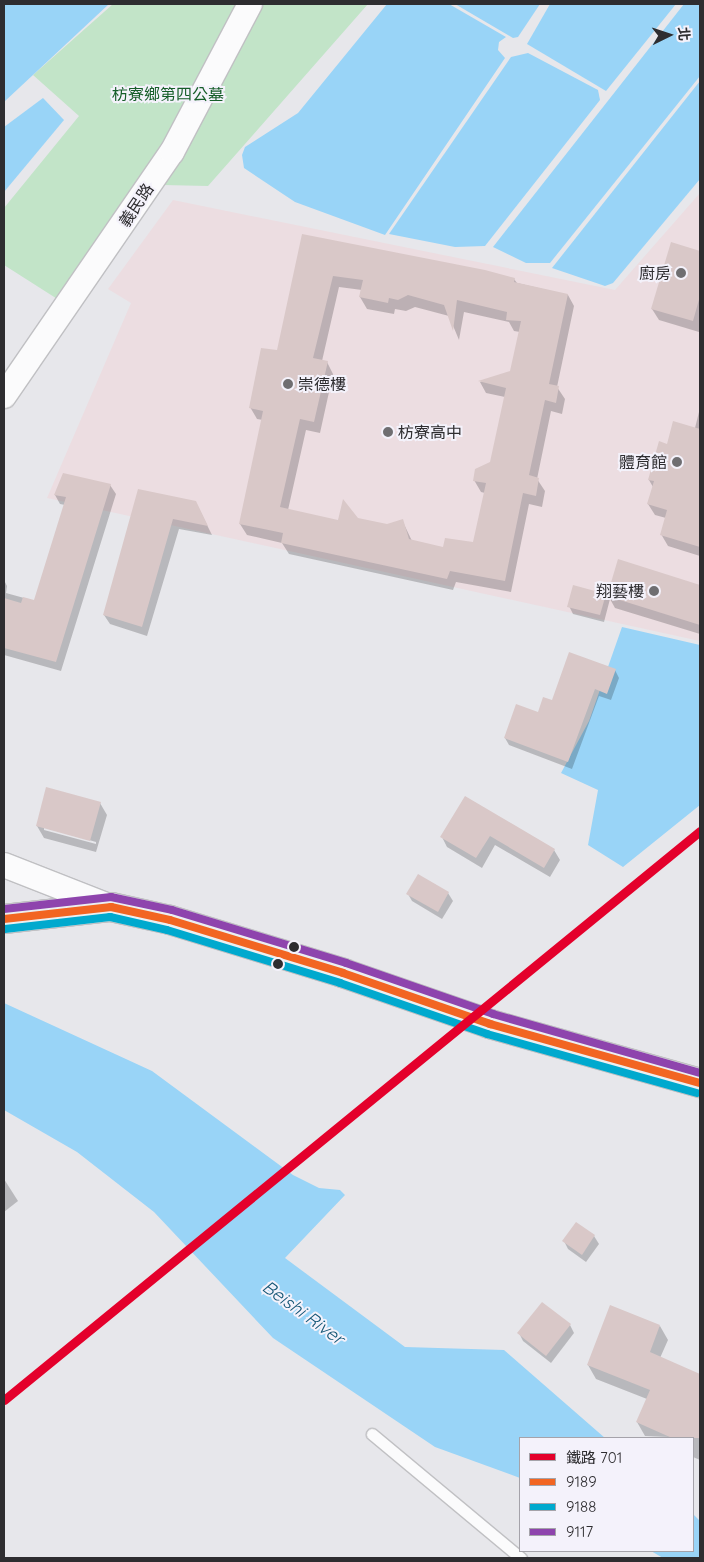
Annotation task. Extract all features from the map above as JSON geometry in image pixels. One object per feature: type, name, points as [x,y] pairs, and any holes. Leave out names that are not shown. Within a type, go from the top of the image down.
[{"type":"street","name":"義民路","points":[[4,396],[172,152],[250,4]]},
{"type":"street","points":[[4,865],[111,906],[170,920],[334,970],[490,1024],[700,1083]]},
{"type":"street","points":[[4,919],[111,906]]},
{"type":"lane","points":[[372,1434],[521,1558]]},
{"type":"shaded area","name":"枋寮高中","points":[[700,193],[700,641],[47,498],[131,303],[108,289],[173,200],[615,290]]},
{"type":"green space","name":"枋寮鄉第四公墓","points":[[113,4],[368,4],[208,186],[163,185],[73,309],[4,265],[4,208],[79,116],[33,75]]},
{"type":"water","points":[[4,4],[109,4],[4,102]]},
{"type":"water","points":[[387,4],[449,4],[506,37],[499,42],[498,50],[505,58],[385,235],[295,202],[244,168],[242,155],[245,147],[298,113]]},
{"type":"water","points":[[455,4],[540,4],[518,37],[513,38]]},
{"type":"water","points":[[550,4],[676,4],[606,91],[527,44]]},
{"type":"water","points":[[684,4],[700,4],[700,76],[550,263],[526,263],[493,247]]},
{"type":"water","points":[[528,53],[598,90],[600,100],[485,246],[455,247],[389,234],[511,57]]},
{"type":"water","points":[[700,81],[700,179],[613,283],[605,286],[552,268]]},
{"type":"water","points":[[43,98],[64,120],[4,192],[4,127]]},
{"type":"water","points":[[622,627],[700,645],[700,805],[623,867],[588,845],[598,790],[561,773],[589,721]]},
{"type":"water","name":"Beishi River","points":[[4,1003],[152,1071],[293,1175],[319,1188],[340,1190],[345,1195],[285,1258],[405,1347],[504,1350],[604,1437],[519,1437],[519,1478],[435,1447],[273,1338],[154,1212],[77,1152],[4,1110]]},
{"type":"water","points":[[694,1515],[700,1521],[700,1558],[663,1558],[653,1552],[694,1552]]},
{"type":"building","points":[[302,234],[485,270],[515,278],[514,282],[568,294],[549,384],[559,386],[556,403],[545,400],[529,475],[539,478],[536,496],[523,493],[505,581],[450,571],[447,579],[281,543],[283,533],[239,524],[263,411],[249,408],[261,348],[277,350]],"holes":[[[333,276],[363,280],[359,297],[388,303],[389,298],[398,300],[408,295],[444,305],[453,331],[457,300],[507,312],[506,320],[521,321],[510,371],[478,381],[506,388],[490,462],[475,469],[473,481],[486,483],[473,542],[445,538],[443,547],[409,539],[403,519],[387,524],[358,518],[343,499],[338,520],[280,507],[300,419],[314,422],[328,361],[313,358]]]},
{"type":"building","name":"廚房","points":[[671,242],[700,251],[700,296],[693,321],[651,309]]},
{"type":"building","name":"體育館","points":[[673,421],[700,429],[700,547],[660,535],[667,510],[647,504],[654,481],[648,480],[659,441],[667,444]]},
{"type":"building","points":[[63,473],[111,484],[56,662],[4,648],[4,598],[21,603],[23,597],[34,600],[66,497],[54,495]]},
{"type":"building","points":[[138,489],[196,501],[208,526],[173,519],[142,627],[103,615]]},
{"type":"building","name":"翔藝樓","points":[[618,559],[700,585],[700,625],[607,596]]},
{"type":"building","points":[[573,585],[606,594],[600,615],[567,607]]},
{"type":"building","points":[[569,652],[616,669],[607,694],[595,689],[568,762],[504,738],[516,704],[538,712],[543,697],[552,700]]},
{"type":"building","points":[[46,787],[101,802],[90,841],[36,826]]},
{"type":"building","points":[[465,796],[555,849],[544,868],[490,836],[476,858],[440,837]]},
{"type":"building","points":[[418,874],[449,892],[438,912],[406,894]]},
{"type":"building","points":[[576,1222],[595,1235],[582,1255],[562,1241]]},
{"type":"building","points":[[542,1302],[571,1324],[546,1356],[517,1333]]},
{"type":"building","points":[[610,1305],[660,1325],[650,1352],[700,1374],[700,1438],[670,1437],[636,1422],[650,1390],[587,1365]]},
{"type":"rail line","name":"701","points":[[4,1400],[700,831]]},
{"type":"transit line","name":"9117","points":[[4,909],[111,897],[172,910],[346,963],[493,1014],[700,1073]]},
{"type":"transit line","name":"9189","points":[[4,919],[111,907],[170,920],[343,973],[490,1024],[700,1083]]},
{"type":"transit line","name":"9188","points":[[5,929],[110,917],[167,930],[340,983],[487,1034],[697,1093]]},
{"type":"place","name":"廚房","points":[[681,273]]},
{"type":"place","name":"崇德樓","points":[[288,384]]},
{"type":"place","name":"枋寮高中","points":[[388,432]]},
{"type":"place","name":"體育館","points":[[677,462]]},
{"type":"place","name":"翔藝樓","points":[[654,591]]}]
